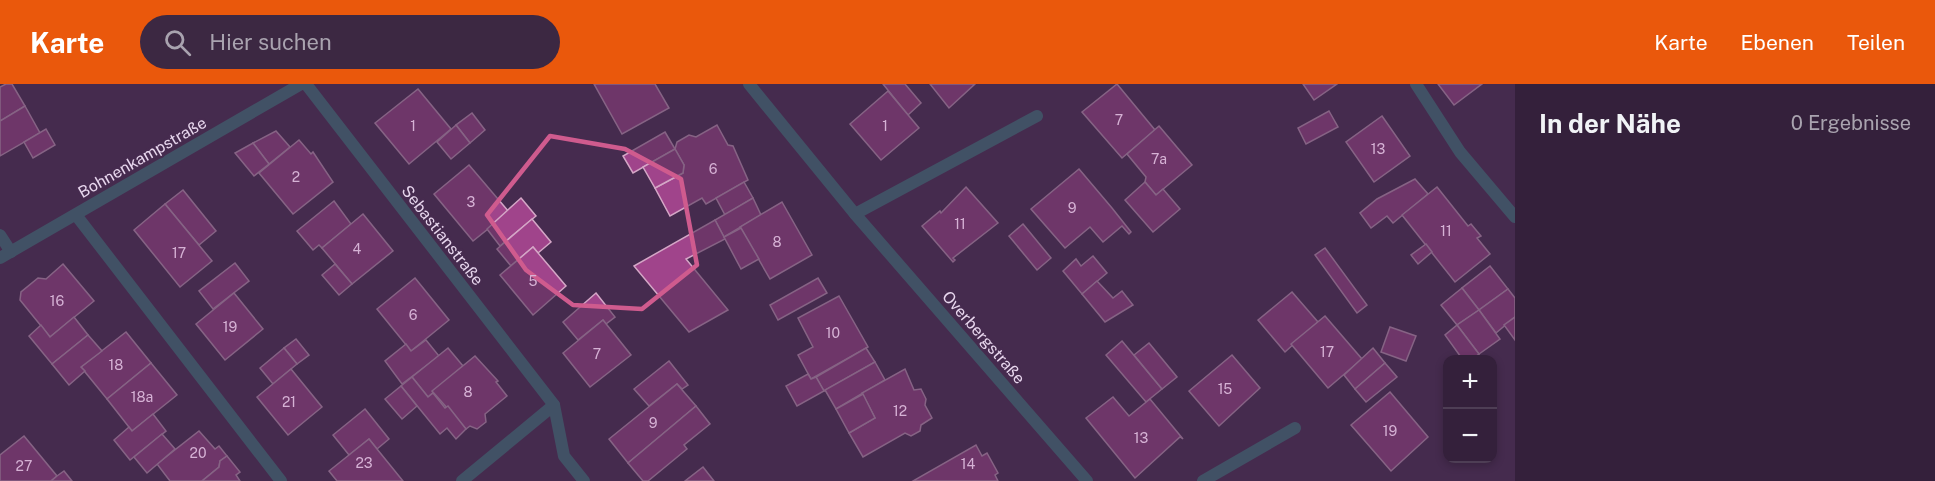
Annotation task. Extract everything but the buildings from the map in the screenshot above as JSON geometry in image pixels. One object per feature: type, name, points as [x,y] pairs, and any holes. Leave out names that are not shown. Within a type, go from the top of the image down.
[{"type":"street","name":"Bohnenkampstraße","points":[[5,255],[301,84]]},
{"type":"street","name":"Sebastianstraße","points":[[306,84],[554,405],[564,456],[584,481]]},
{"type":"street","name":"Overbergstraße","points":[[749,84],[855,214],[1087,481]]},
{"type":"street","points":[[1416,84],[1460,152],[1515,217]]},
{"type":"street","points":[[855,214],[1037,116]]},
{"type":"street","points":[[76,214],[281,481]]},
{"type":"street","points":[[0,235],[5,255]]},
{"type":"street","points":[[462,481],[554,405]]},
{"type":"street","points":[[1203,481],[1295,428]]},
{"type":"highlighted area","points":[[550,136],[625,149],[681,179],[697,265],[642,309],[573,305],[526,270],[487,215]]}]
